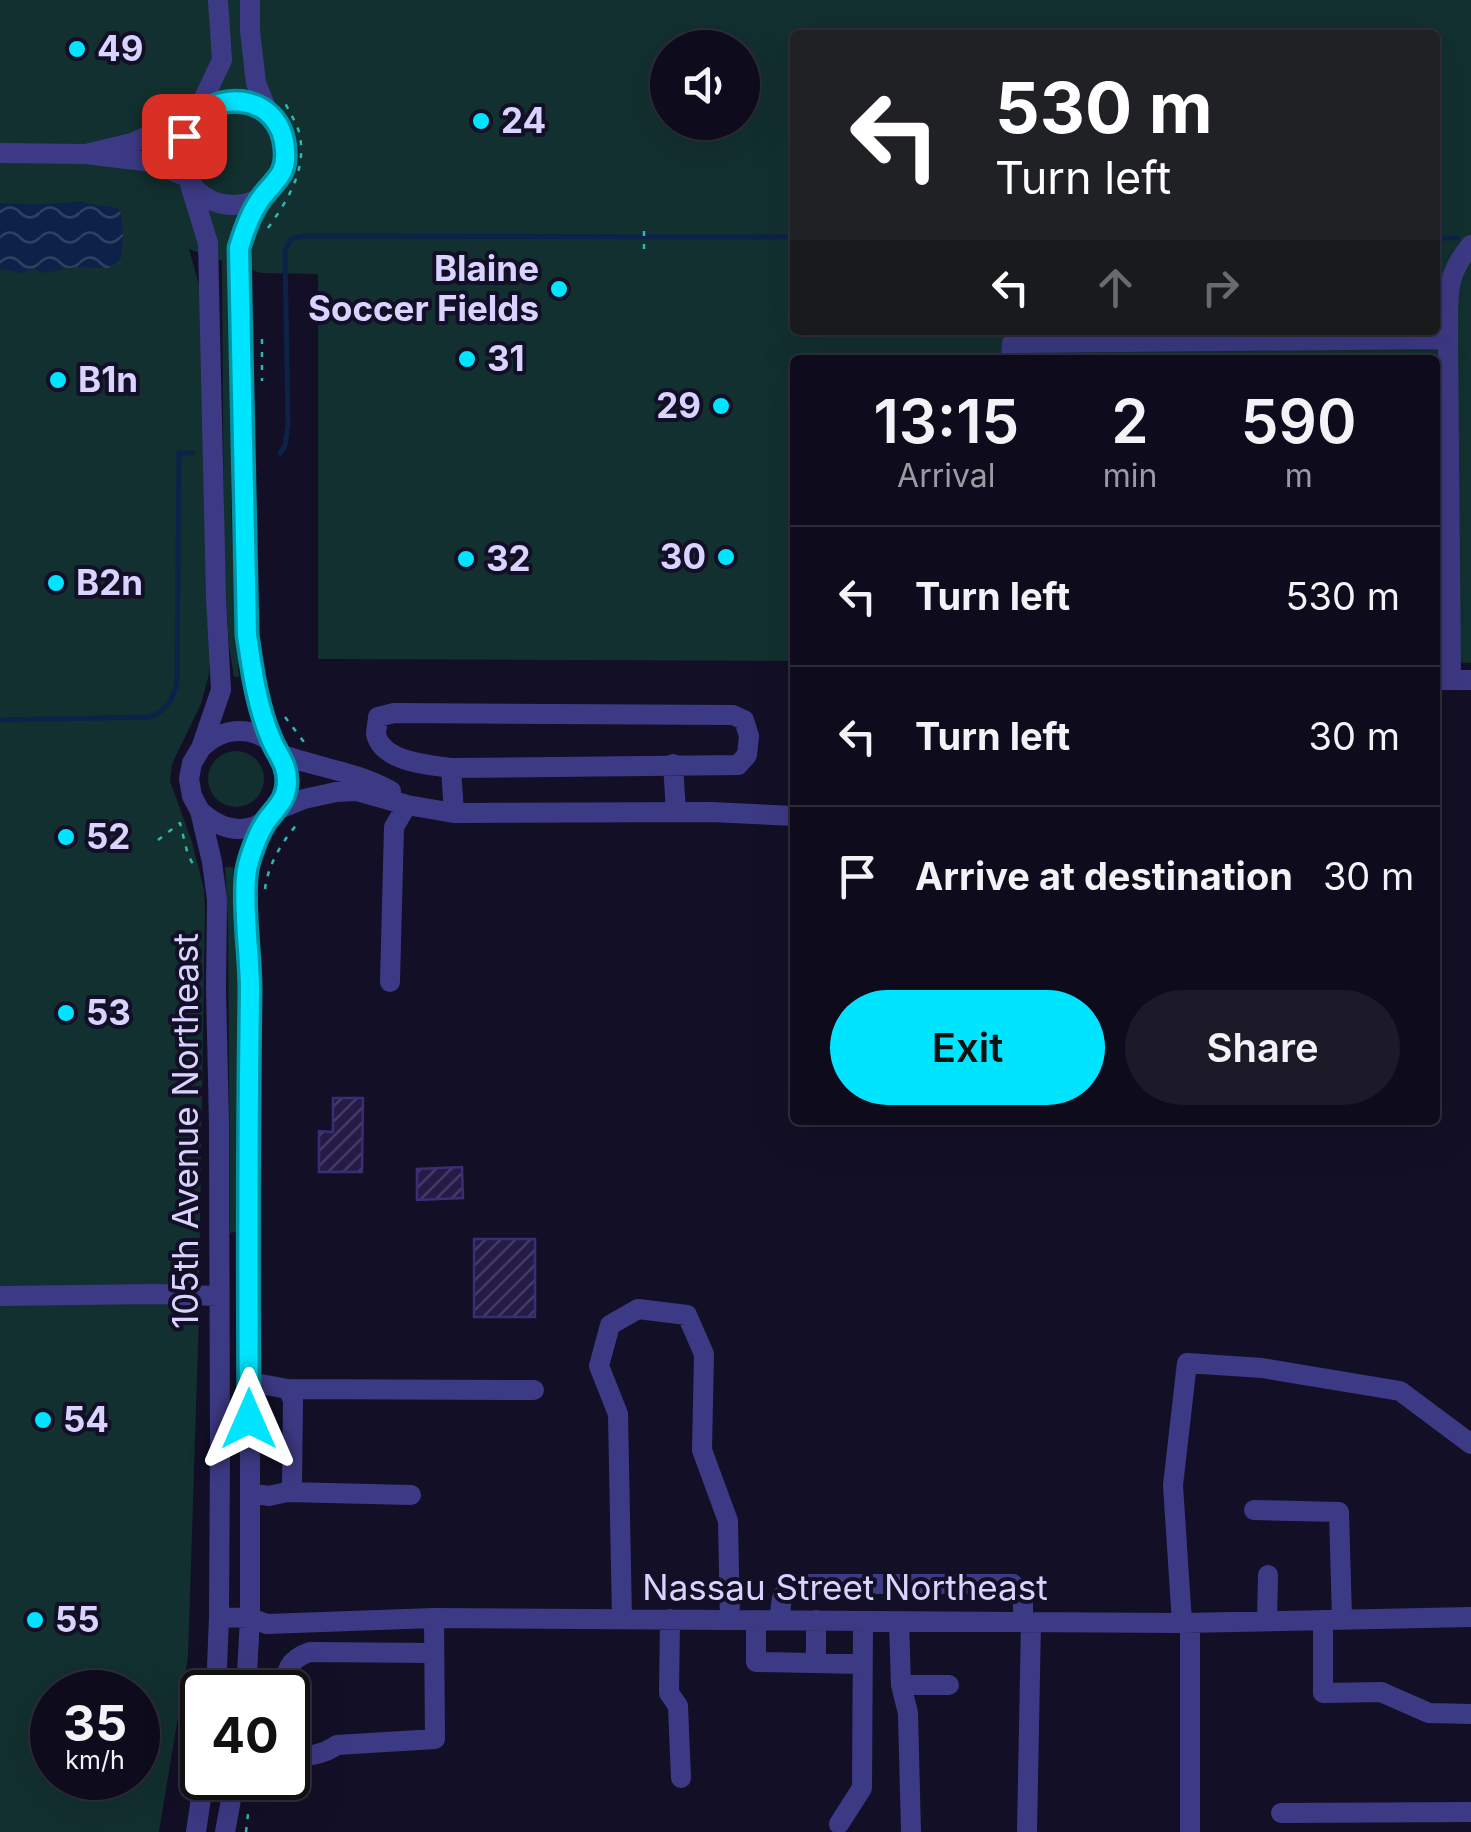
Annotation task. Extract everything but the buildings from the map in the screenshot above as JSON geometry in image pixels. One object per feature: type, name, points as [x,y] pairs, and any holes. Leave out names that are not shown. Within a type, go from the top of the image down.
[{"type":"street","name":"105th Avenue Northeast","points":[[217,1670],[217,900],[212,862],[189,780],[221,690],[208,243],[181,157],[192,122],[222,60],[218,0]]},
{"type":"street","name":"105th Avenue Northeast","points":[[247,1670],[250,963],[245,880],[247,863],[287,788],[287,776],[253,674],[247,635],[239,248],[261,198],[276,184],[284,167],[286,148],[276,108],[256,83],[250,0]]},
{"type":"street","points":[[86,154],[192,122],[207,107],[222,102],[239,100],[276,108]]},
{"type":"street","points":[[0,153],[86,154],[152,162],[188,179],[212,201],[246,204],[261,198]]},
{"type":"street","points":[[1452,680],[1442,625],[1450,278],[1471,245]]},
{"type":"street","points":[[1012,355],[1012,343],[1448,339]]},
{"type":"street","points":[[394,713],[733,715],[744,720],[748,736],[748,756],[738,765],[451,768],[412,764],[383,747],[376,732],[378,717],[394,713]]},
{"type":"street","points":[[200,748],[227,732],[257,734],[276,748],[390,790],[407,806]]},
{"type":"street","points":[[672,764],[676,812]]},
{"type":"street","points":[[451,768],[454,813]]},
{"type":"street","points":[[200,811],[211,821],[240,829],[254,826],[304,799],[357,790],[407,806],[454,813],[790,816]]},
{"type":"street","points":[[390,982],[394,827],[407,806]]},
{"type":"street","points":[[0,1296],[219,1296]]},
{"type":"street","points":[[622,1619],[618,1414],[600,1366],[610,1325],[638,1309],[687,1314],[704,1354],[702,1450],[728,1521],[730,1620]]},
{"type":"street","points":[[1190,1832],[1186,1623],[1173,1485],[1186,1363],[1262,1368],[1400,1391],[1471,1444]]},
{"type":"street","points":[[249,1382],[288,1388],[534,1390]]},
{"type":"street","points":[[287,1492],[292,1486],[293,1400],[288,1388]]},
{"type":"street","points":[[250,1493],[411,1494]]},
{"type":"street","points":[[1254,1510],[1339,1512],[1323,1694],[1381,1692],[1429,1713],[1471,1714]]},
{"type":"street","points":[[1268,1575],[1268,1621]]},
{"type":"street","points":[[780,1620],[782,1595],[795,1584],[1013,1584],[1022,1594],[1027,1622],[1027,1832]]},
{"type":"street","points":[[964,1584],[965,1622]]},
{"type":"street","name":"Nassau Street Northeast","points":[[219,1617],[250,1618],[267,1624],[434,1618],[1186,1623],[1471,1617]]},
{"type":"street","points":[[310,1756],[337,1744],[435,1739],[434,1618]]},
{"type":"street","points":[[670,1619],[669,1693],[678,1706],[681,1778]]},
{"type":"street","points":[[756,1620],[756,1662],[862,1664]]},
{"type":"street","points":[[816,1620],[816,1663]]},
{"type":"street","points":[[839,1824],[862,1788],[863,1620]]},
{"type":"street","points":[[899,1621],[902,1685],[908,1713],[911,1832]]},
{"type":"street","points":[[288,1670],[297,1656],[310,1652],[434,1652]]},
{"type":"street","points":[[902,1685],[950,1685]]},
{"type":"street","points":[[198,1827],[201,1800]]},
{"type":"street","points":[[226,1832],[231,1800]]},
{"type":"street","points":[[1281,1813],[1431,1822],[1471,1812]]},
{"type":"path","points":[[261,239],[294,184],[302,157],[298,130],[276,108]]},
{"type":"path","points":[[644,222],[644,249]]},
{"type":"path","points":[[261,332],[262,387]]},
{"type":"path","points":[[285,718],[300,739],[312,747]]},
{"type":"path","points":[[158,840],[180,823]]},
{"type":"green space","points":[[0,0],[1471,0],[1471,663],[1440,662],[1440,355],[790,355],[790,661],[318,659],[318,274],[261,273],[228,262],[232,318],[231,513],[239,677],[234,677],[224,560],[222,261],[189,249],[211,328],[216,598],[209,674],[201,704],[172,764],[170,781],[192,842],[204,889],[205,913],[199,1280],[195,1295],[199,1316],[188,1657],[186,1670],[180,1670],[180,1705],[159,1832],[0,1832]]},
{"type":"green space","points":[[236,751],[256,759],[264,779],[256,799],[236,807],[216,799],[208,779],[216,759]]},
{"type":"green space","points":[[225,867],[233,867],[239,1010],[236,1232],[230,1233],[228,925]]},
{"type":"water","points":[[79,201],[120,210],[120,262],[108,268],[75,267],[44,273],[0,269],[0,203]]},
{"type":"waterway","points":[[280,453],[288,424],[285,251],[291,239],[790,237]]},
{"type":"waterway","points":[[1440,238],[1458,238]]},
{"type":"waterway","points":[[0,720],[150,717],[169,704],[177,682],[179,453],[192,453]]},
{"type":"place","name":"49","points":[[77,49]]},
{"type":"place","name":"24","points":[[481,121]]},
{"type":"place","name":"Blaine Soccer Fields","points":[[559,289]]},
{"type":"place","name":"31","points":[[467,359]]},
{"type":"place","name":"B1n","points":[[58,380]]},
{"type":"place","name":"29","points":[[721,406]]},
{"type":"place","name":"30","points":[[726,557]]},
{"type":"place","name":"32","points":[[466,559]]},
{"type":"place","name":"B2n","points":[[56,583]]},
{"type":"place","name":"52","points":[[66,837]]},
{"type":"place","name":"53","points":[[66,1013]]},
{"type":"place","name":"54","points":[[43,1420]]},
{"type":"place","name":"55","points":[[35,1620]]},
{"type":"route","points":[[184,136],[207,107],[239,100],[268,114],[280,129],[286,148],[284,167],[276,184],[261,198],[239,248],[247,635],[262,712],[287,776],[283,800],[262,830],[247,863],[245,880],[250,963],[249,1419]]}]
